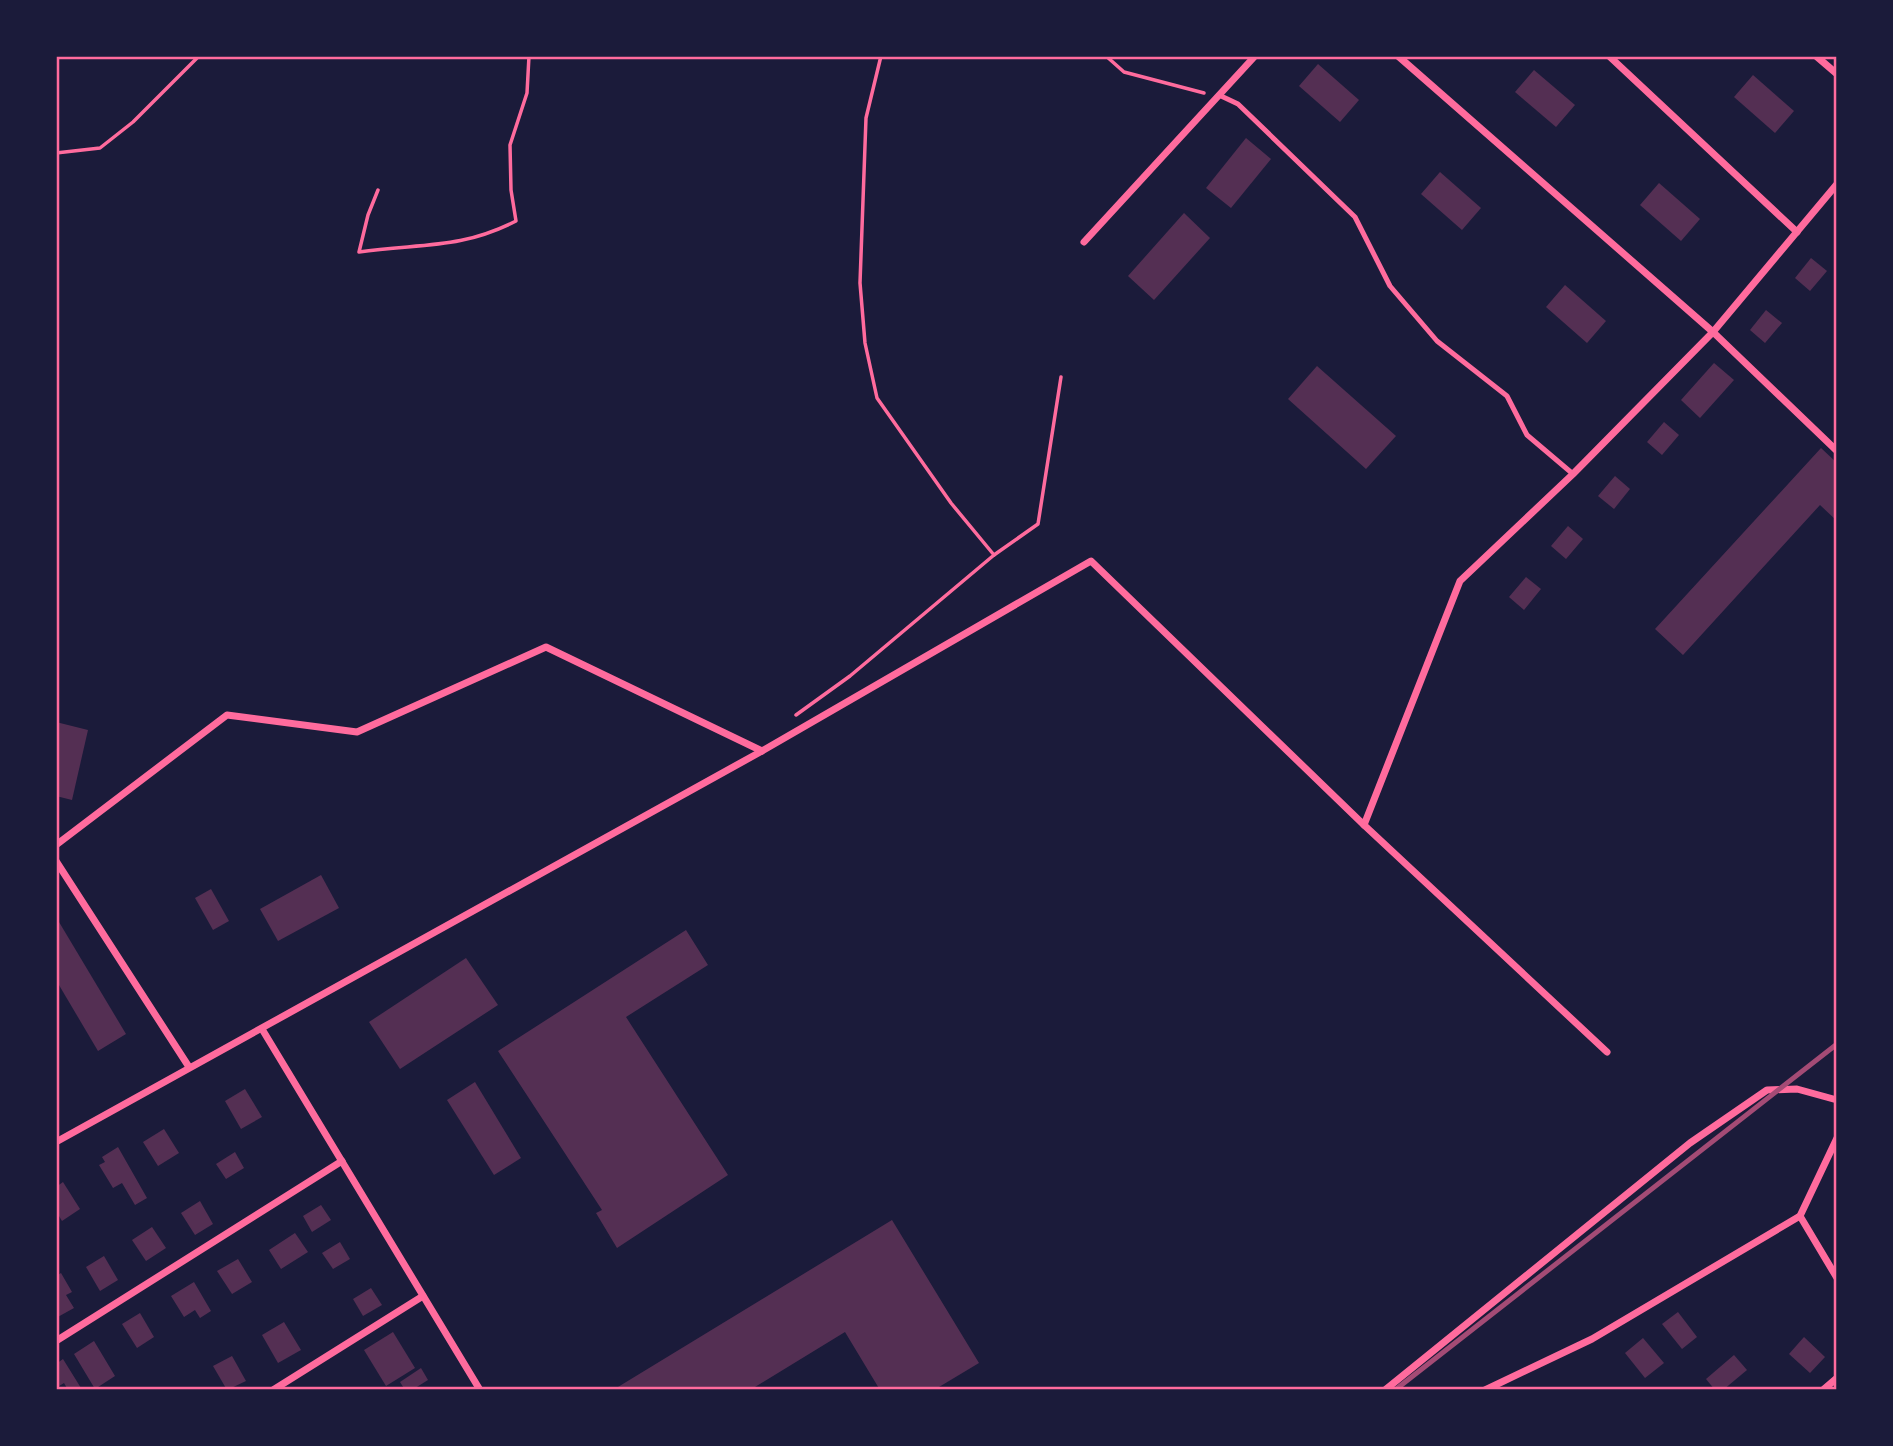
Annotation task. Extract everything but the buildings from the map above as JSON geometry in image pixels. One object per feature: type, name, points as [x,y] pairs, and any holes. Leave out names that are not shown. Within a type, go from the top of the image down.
[{"type":"street","points":[[1084,242],[1255,56]]},
{"type":"street","points":[[1398,56],[1713,332],[1837,451]]},
{"type":"street","points":[[1609,56],[1797,232]]},
{"type":"street","points":[[1816,56],[1837,75]]},
{"type":"street","points":[[1364,825],[1460,581],[1573,474],[1713,332],[1837,184]]},
{"type":"street","points":[[56,1142],[762,751],[1091,561],[1364,825],[1607,1052]]},
{"type":"street","points":[[56,845],[227,715],[357,732],[546,647],[762,751]]},
{"type":"street","points":[[56,861],[189,1067]]},
{"type":"street","points":[[262,1029],[480,1390]]},
{"type":"street","points":[[1385,1390],[1690,1143],[1767,1090],[1797,1089],[1837,1100]]},
{"type":"street","points":[[1485,1390],[1592,1339],[1800,1216],[1837,1138]]},
{"type":"street","points":[[56,1340],[342,1161]]},
{"type":"street","points":[[1800,1216],[1837,1278]]},
{"type":"street","points":[[273,1390],[423,1296]]},
{"type":"street","points":[[1824,1390],[1837,1378]]},
{"type":"lane","points":[[1219,95],[1238,104],[1355,217],[1390,286],[1437,341],[1507,396],[1527,435],[1573,474]]},
{"type":"path","points":[[56,153],[100,148],[133,122],[198,56]]},
{"type":"path","points":[[378,190],[368,215],[359,252],[432,247],[486,236],[516,221],[511,190],[510,145],[527,93],[529,56]]},
{"type":"path","points":[[881,56],[866,118],[860,283],[865,343],[877,398],[951,503],[994,555]]},
{"type":"path","points":[[1106,56],[1124,72],[1181,89],[1219,95]]},
{"type":"path","points":[[789,723],[994,555],[1038,524],[1061,377]]},
{"type":"railway","points":[[1395,1390],[1837,1044]]}]
